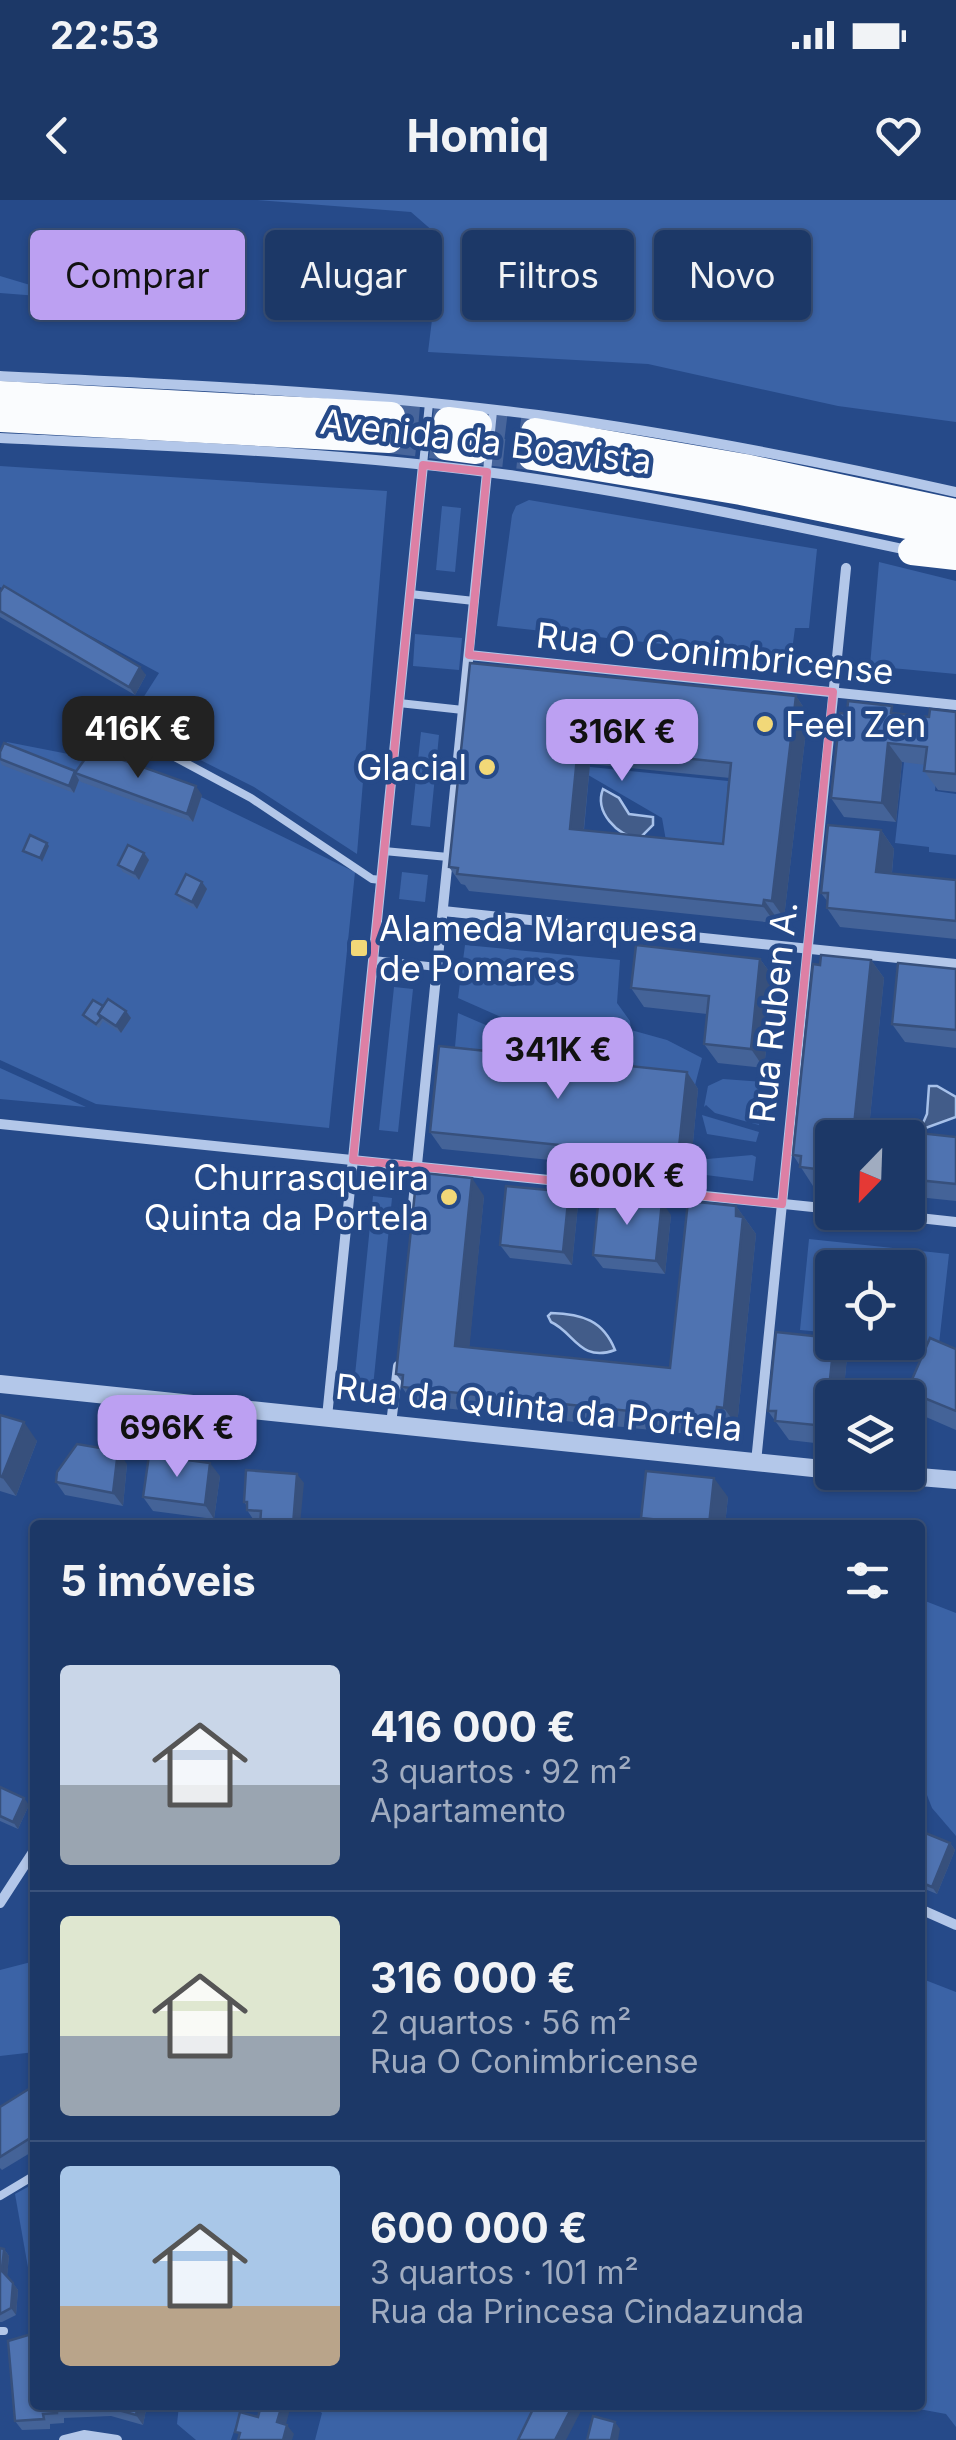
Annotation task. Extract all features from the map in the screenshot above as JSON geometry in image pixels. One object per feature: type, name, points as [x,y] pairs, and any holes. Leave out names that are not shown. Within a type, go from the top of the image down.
[{"type":"highway","name":"Avenida da Boavista","points":[[0,395],[390,428],[0,418]]},
{"type":"highway","name":"Avenida da Boavista","points":[[441,423],[483,440]]},
{"type":"highway","name":"Avenida da Boavista","points":[[956,513],[762,471],[533,444],[956,535]]},
{"type":"highway","points":[[912,551],[956,560]]},
{"type":"street","name":"Avenida da Boavista","points":[[0,376],[177,384],[441,423]]},
{"type":"street","name":"Avenida da Boavista","points":[[0,438],[423,465],[483,440],[748,449],[956,492]]},
{"type":"street","name":"Avenida da Boavista","points":[[483,440],[737,514],[912,551]]},
{"type":"street","points":[[409,1244],[474,600],[483,440]]},
{"type":"street","points":[[327,1418],[423,465]]},
{"type":"street","name":"Rua Ruben A.","points":[[756,1462],[846,568]]},
{"type":"street","name":"Rua O Conimbricense","points":[[469,654],[956,705]]},
{"type":"street","points":[[443,911],[956,964]]},
{"type":"street","points":[[0,1124],[815,1207]]},
{"type":"street","points":[[925,1219],[956,1222]]},
{"type":"street","points":[[391,1424],[398,1356]]},
{"type":"street","name":"Rua da Quinta da Portela","points":[[0,1384],[815,1468]]},
{"type":"street","points":[[925,1479],[956,1480]]},
{"type":"street","points":[[925,1479],[956,1490]]},
{"type":"street","points":[[0,1903],[30,1857]]},
{"type":"street","points":[[925,1912],[956,1925]]},
{"type":"street","points":[[64,2440],[84,2435],[117,2440]]},
{"type":"lane","points":[[423,465],[441,423]]},
{"type":"lane","points":[[410,594],[474,600]]},
{"type":"lane","points":[[399,704],[463,710]]},
{"type":"lane","points":[[115,726],[252,798],[372,879],[381,880]]},
{"type":"lane","points":[[384,851],[448,857]]},
{"type":"lane","points":[[373,960],[437,966]]},
{"type":"lane","points":[[0,2196],[30,2178]]},
{"type":"highlighted area","points":[[423,465],[487,472],[469,655],[833,692],[782,1204],[353,1160]]},
{"type":"shaded area","points":[[257,200],[956,200],[956,422],[838,406],[648,364],[428,352],[432,320],[442,320],[442,230],[432,230],[411,212]]},
{"type":"shaded area","points":[[0,276],[30,285],[30,295],[0,293]]},
{"type":"shaded area","points":[[0,466],[387,491],[357,854],[254,787],[127,723],[159,673],[0,587]]},
{"type":"shaded area","points":[[529,500],[817,549],[809,628],[795,628],[791,658],[497,626],[512,515],[516,506]]},
{"type":"shaded area","points":[[442,506],[461,508],[455,572],[436,570]]},
{"type":"shaded area","points":[[879,562],[956,581],[956,674],[870,666]]},
{"type":"shaded area","points":[[415,634],[462,638],[459,670],[413,666]]},
{"type":"shaded area","points":[[421,732],[439,735],[430,827],[411,825]]},
{"type":"shaded area","points":[[907,735],[940,738],[935,791],[956,794],[956,855],[895,843]]},
{"type":"shaded area","points":[[7,742],[99,760],[203,798],[355,872],[329,1128],[96,1104],[0,1060],[0,753]]},
{"type":"shaded area","points":[[571,765],[728,781],[723,858],[668,852],[662,818]]},
{"type":"shaded area","points":[[603,789],[619,798],[629,814],[653,817],[653,825],[639,839],[623,833],[609,821],[602,806]]},
{"type":"shaded area","points":[[402,872],[428,875],[425,902],[399,899]]},
{"type":"shaded area","points":[[465,945],[620,960],[617,1003],[630,1021],[631,1030],[667,1040],[702,1058],[695,1085],[576,1073],[544,1036],[458,998]]},
{"type":"shaded area","points":[[394,987],[413,989],[398,1132],[379,1130]]},
{"type":"shaded area","points":[[458,1013],[525,1042],[532,1057],[506,1060],[455,1047]]},
{"type":"shaded area","points":[[0,1068],[86,1107],[0,1099]]},
{"type":"shaded area","points":[[723,1079],[764,1082],[759,1125],[704,1107],[708,1086]]},
{"type":"shaded area","points":[[929,1086],[937,1086],[956,1097],[956,1117],[925,1128]]},
{"type":"shaded area","points":[[702,1115],[759,1132],[756,1142],[707,1134]]},
{"type":"shaded area","points":[[756,1157],[753,1181],[695,1171],[696,1160]]},
{"type":"shaded area","points":[[373,1196],[392,1198],[373,1387],[354,1385]]},
{"type":"shaded area","points":[[809,1239],[912,1250],[815,1250],[815,1331],[800,1330]]},
{"type":"shaded area","points":[[925,1251],[949,1254],[939,1344],[925,1343]]},
{"type":"shaded area","points":[[551,1313],[572,1315],[598,1325],[615,1350],[593,1353],[578,1345],[551,1322]]},
{"type":"shaded area","points":[[925,1601],[956,1613],[956,1836],[932,1808],[925,1790]]},
{"type":"shaded area","points":[[30,1962],[30,2053],[0,2056],[0,1970]]},
{"type":"shaded area","points":[[925,1980],[956,1992],[956,2427],[946,2414],[924,2410]]},
{"type":"shaded area","points":[[30,2186],[30,2279],[15,2194]]},
{"type":"shaded area","points":[[178,2410],[241,2410],[231,2440],[196,2440],[177,2424]]},
{"type":"shaded area","points":[[317,2410],[542,2410],[526,2440],[315,2440],[322,2413]]},
{"type":"building","points":[[4,586],[140,667],[129,687],[0,611],[0,592]]},
{"type":"building","points":[[470,663],[796,696],[772,901],[764,900],[763,906],[457,874],[458,868],[449,867]],"holes":[[[578,747],[731,763],[723,844],[570,829]]]},
{"type":"building","points":[[848,701],[892,706],[891,713],[929,717],[930,709],[956,712],[956,774],[924,771],[927,747],[888,743],[882,803],[831,798],[840,713],[847,714]]},
{"type":"building","points":[[4,743],[75,771],[69,786],[0,759]]},
{"type":"building","points":[[92,749],[196,786],[187,814],[75,773]]},
{"type":"building","points":[[828,825],[881,830],[876,872],[956,880],[956,921],[827,908],[828,893],[821,893]]},
{"type":"building","points":[[30,835],[47,843],[40,858],[23,851]]},
{"type":"building","points":[[128,845],[144,853],[134,873],[118,865]]},
{"type":"building","points":[[186,874],[202,882],[192,902],[176,894]]},
{"type":"building","points":[[636,945],[760,959],[751,1049],[704,1044],[709,996],[631,988]]},
{"type":"building","points":[[821,955],[871,960],[855,1120],[815,1120],[815,1169],[800,1167],[801,1156],[793,1155],[813,964],[820,965]]},
{"type":"building","points":[[898,963],[956,969],[956,1030],[892,1024]]},
{"type":"building","points":[[108,999],[126,1011],[116,1026],[98,1014]]},
{"type":"building","points":[[93,1000],[103,1006],[96,1024],[83,1015]]},
{"type":"building","points":[[439,1046],[687,1072],[678,1157],[430,1132]]},
{"type":"building","points":[[925,1134],[956,1137],[956,1184],[925,1181]]},
{"type":"building","points":[[423,1173],[472,1178],[455,1346],[670,1368],[688,1201],[736,1206],[736,1216],[743,1217],[724,1408],[717,1407],[715,1420],[402,1387],[403,1375],[396,1374],[416,1182],[422,1183]]},
{"type":"building","points":[[506,1186],[569,1192],[563,1252],[500,1245]]},
{"type":"building","points":[[599,1195],[662,1202],[656,1261],[593,1255]]},
{"type":"building","points":[[776,1332],[815,1336],[815,1360],[832,1360],[830,1380],[815,1380],[815,1425],[775,1421],[776,1411],[768,1411]]},
{"type":"building","points":[[930,1338],[956,1349],[956,1411],[925,1398],[925,1380],[912,1380],[920,1360],[925,1360]]},
{"type":"building","points":[[0,1415],[24,1422],[2,1477],[0,1476]]},
{"type":"building","points":[[77,1444],[118,1451],[113,1493],[56,1482],[57,1472]]},
{"type":"building","points":[[149,1455],[210,1463],[205,1505],[143,1497]]},
{"type":"building","points":[[246,1470],[297,1474],[293,1520],[260,1520],[261,1511],[247,1510]]},
{"type":"building","points":[[646,1471],[714,1478],[710,1520],[641,1518]]},
{"type":"building","points":[[0,1787],[24,1798],[13,1822],[0,1816]]},
{"type":"building","points":[[925,1833],[950,1843],[932,1887],[925,1884]]},
{"type":"building","points":[[30,2088],[30,2138],[0,2157],[0,2107]]},
{"type":"building","points":[[0,2248],[4,2249],[2,2271],[13,2283],[11,2308],[0,2314]]},
{"type":"building","points":[[30,2334],[30,2410],[57,2413],[43,2414],[44,2419],[15,2421],[8,2341]]},
{"type":"building","points":[[260,2410],[281,2410],[277,2422],[287,2425],[283,2440],[238,2440],[240,2433],[235,2432],[240,2412],[258,2417]]},
{"type":"building","points":[[533,2410],[570,2410],[555,2440],[518,2440]]},
{"type":"building","points":[[593,2416],[615,2422],[611,2440],[587,2440]]},
{"type":"tunnel","points":[[391,416],[448,421]]},
{"type":"tunnel","points":[[478,425],[535,432]]},
{"type":"tunnel","points":[[389,439],[446,446]]},
{"type":"tunnel","points":[[476,450],[532,456]]},
{"type":"place","name":"Feel Zen","points":[[765,724]]},
{"type":"place","name":"Glacial","points":[[487,767]]},
{"type":"place","name":"Alameda Marquesa de Pomares","points":[[359,948]]},
{"type":"place","name":"Churrasqueira Quinta da Portela","points":[[449,1197]]}]
